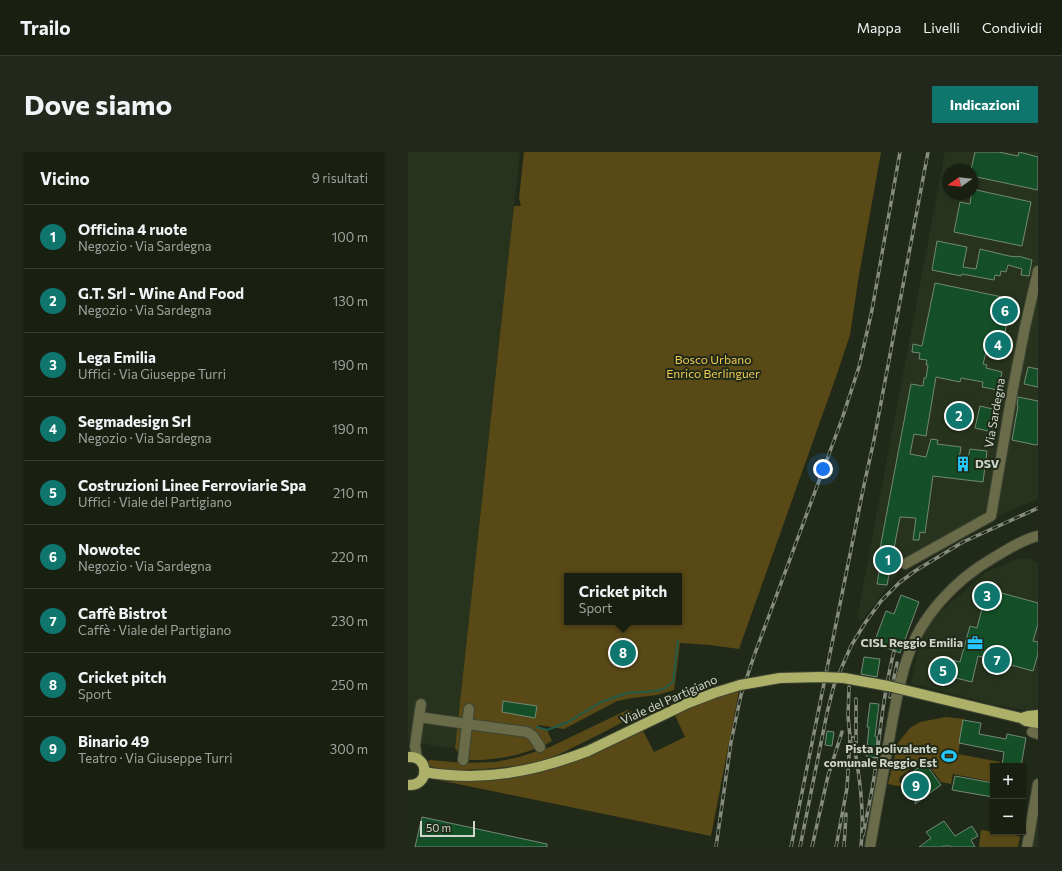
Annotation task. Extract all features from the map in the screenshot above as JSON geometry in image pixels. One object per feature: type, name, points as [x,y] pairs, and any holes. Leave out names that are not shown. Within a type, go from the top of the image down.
[{"type":"main road","name":"Viale del Partigiano","points":[[424,772],[471,776],[510,773],[551,764],[588,751],[688,703],[714,693],[740,685],[780,678],[821,677],[855,680],[888,686],[1038,723]]},
{"type":"main road","name":"Viale del Partigiano","points":[[1021,718],[1038,715]]},
{"type":"main road","points":[[409,787],[419,782],[424,776],[423,764],[411,757]]},
{"type":"street","points":[[1036,290],[1038,271]]},
{"type":"street","name":"Via Sardegna","points":[[905,564],[991,516],[1013,388],[1025,328],[1036,290]]},
{"type":"street","points":[[870,847],[899,690],[907,659],[918,633],[930,614],[949,592],[965,577],[1008,549],[1030,538],[1038,536]]},
{"type":"street","points":[[411,757],[415,746],[421,704]]},
{"type":"street","points":[[463,760],[468,709]]},
{"type":"street","points":[[419,717],[527,732],[533,736],[540,748]]},
{"type":"street","points":[[1026,847],[1034,830],[1038,784]]},
{"type":"shaded area","points":[[408,152],[520,152],[455,748],[433,746],[408,739]]},
{"type":"shaded area","points":[[945,152],[1038,152],[1038,499],[995,517],[1006,450],[985,513],[905,564],[862,620],[857,618],[942,168],[942,200],[978,200],[978,164],[943,164]]},
{"type":"shaded area","points":[[1021,558],[1031,559],[1038,564],[1038,708],[1027,710],[995,705],[911,683],[917,655],[927,628],[940,612],[986,572]]},
{"type":"shaded area","points":[[1038,780],[1038,847],[1026,847]]},
{"type":"green space","name":"Bosco Urbano Enrico Berlinguer","points":[[524,152],[881,152],[850,335],[739,649],[680,643],[674,690],[657,695],[617,701],[564,729],[539,725],[538,727],[547,730],[552,741],[520,754],[486,760],[463,760],[455,748],[514,206],[521,206],[519,198]]},
{"type":"green space","points":[[739,691],[711,836],[424,777],[565,764],[611,745],[642,729],[654,752],[685,737],[674,713],[715,696]]},
{"type":"green space","points":[[627,710],[633,712],[634,716],[556,756],[530,763],[485,769],[449,770],[434,768],[427,764],[430,760],[464,763],[495,762],[519,757],[550,747]]},
{"type":"green space","points":[[946,717],[964,719],[958,754],[1000,762],[990,763],[990,781],[953,774],[951,784],[941,782],[927,763],[920,761],[900,777],[899,781],[903,787],[888,784],[898,743],[910,728],[920,722]]},
{"type":"green space","points":[[981,830],[990,831],[990,835],[1020,836],[1018,847],[979,847]]},
{"type":"building","points":[[975,152],[999,152],[1018,156],[1019,152],[1038,157],[1038,190],[978,177],[978,164],[972,164]]},
{"type":"building","points":[[978,190],[1031,202],[1022,246],[954,232],[960,202],[970,204],[971,200],[978,200]]},
{"type":"building","points":[[937,241],[967,247],[963,267],[976,269],[980,249],[1032,260],[1029,276],[1021,275],[1022,269],[1008,265],[1006,272],[1001,271],[1000,276],[995,275],[994,280],[962,274],[961,276],[932,270]]},
{"type":"building","points":[[935,283],[1012,299],[1000,356],[986,353],[983,364],[987,365],[986,368],[1002,372],[998,390],[982,387],[983,382],[961,378],[960,382],[936,377],[926,436],[914,434],[910,454],[926,457],[931,439],[938,440],[937,444],[961,447],[958,465],[966,467],[970,449],[987,451],[983,482],[933,476],[925,533],[920,532],[919,540],[913,540],[916,518],[900,517],[887,585],[877,584],[880,566],[878,565],[879,554],[911,384],[923,386],[928,365],[926,365],[927,360],[919,359],[920,353],[912,352],[913,344],[922,346]]},
{"type":"building","points":[[1028,367],[1038,369],[1038,387],[1024,384]]},
{"type":"building","points":[[1018,397],[1038,401],[1038,444],[1036,445],[1012,440],[1018,406]]},
{"type":"building","points":[[980,406],[997,410],[992,432],[975,428]]},
{"type":"building","points":[[954,411],[966,413],[964,428],[951,426]]},
{"type":"building","points":[[987,589],[1038,603],[1038,624],[1033,641],[1038,642],[1038,654],[1033,671],[978,656],[972,682],[940,674],[944,658],[960,662],[970,626],[977,628]]},
{"type":"building","points":[[901,595],[919,602],[900,653],[874,643],[886,611],[894,614]]},
{"type":"building","points":[[864,657],[880,659],[877,677],[861,674]]},
{"type":"building","points":[[503,701],[537,706],[535,718],[502,712]]},
{"type":"building","points":[[870,703],[879,704],[875,736],[877,737],[875,758],[866,756]]},
{"type":"building","points":[[963,720],[981,723],[979,734],[1006,739],[1007,734],[1026,738],[1022,763],[1002,763],[1004,752],[959,743]]},
{"type":"building","points":[[827,731],[834,732],[832,746],[825,745]]},
{"type":"building","points":[[925,763],[941,785],[915,804],[916,797],[903,779]]},
{"type":"building","points":[[955,776],[990,782],[990,796],[952,790]]},
{"type":"building","points":[[422,817],[547,844],[547,847],[415,847]]},
{"type":"building","points":[[944,821],[955,836],[972,826],[978,836],[971,840],[975,847],[919,847],[931,838],[926,832]]},
{"type":"waterway","points":[[537,727],[547,730],[568,722],[601,702],[627,693],[655,691],[665,688],[673,682],[678,641]]},
{"type":"railway","points":[[716,847],[731,742],[741,695],[842,419],[859,367],[872,310],[900,152]]},
{"type":"railway","points":[[791,847],[874,440],[928,152]]},
{"type":"railway","points":[[800,847],[834,685],[851,646],[865,623],[881,601],[899,583],[915,571],[963,542],[1038,508]]},
{"type":"railway","points":[[863,835],[874,779],[885,696],[894,651]]},
{"type":"railway","points":[[890,697],[897,663]]},
{"type":"railway","points":[[836,847],[847,788],[850,737],[848,716],[849,687]]},
{"type":"railway","points":[[856,699],[856,743]]},
{"type":"railway","points":[[812,847],[828,776],[842,732]]},
{"type":"railway","points":[[853,738],[862,806],[861,847]]},
{"type":"railway","points":[[844,847],[846,814]]},
{"type":"place","name":"Nowotec","points":[[1005,311]]},
{"type":"place","name":"Segmadesign Srl","points":[[998,345]]},
{"type":"place","name":"G.T. Srl - Wine And Food","points":[[959,416]]},
{"type":"place","name":"DSV","points":[[963,464]]},
{"type":"place","name":"Officina 4 ruote","points":[[888,560]]},
{"type":"place","name":"Lega Emilia","points":[[987,596]]},
{"type":"place","name":"CISL Reggio Emilia","points":[[975,643]]},
{"type":"place","name":"Cricket pitch","points":[[623,653]]},
{"type":"place","name":"Caffè Bistrot","points":[[997,660]]},
{"type":"place","name":"Costruzioni Linee Ferroviarie Spa","points":[[943,671]]},
{"type":"place","name":"Pista polivalente comunale Reggio Est","points":[[949,756]]},
{"type":"place","name":"Binario 49","points":[[916,786]]}]
